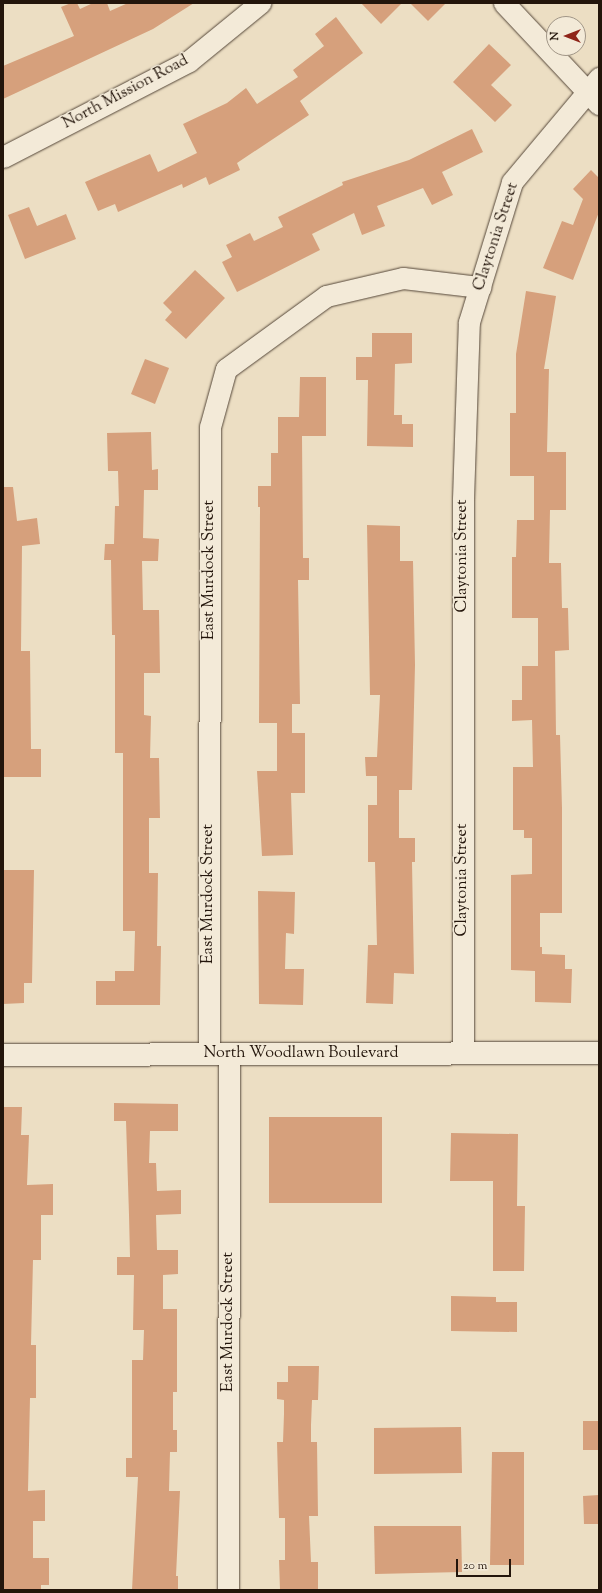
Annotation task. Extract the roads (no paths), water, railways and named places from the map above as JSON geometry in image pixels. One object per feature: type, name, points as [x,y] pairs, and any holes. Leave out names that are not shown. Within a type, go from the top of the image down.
[{"type":"main road","name":"North Woodlawn Boulevard","points":[[3,1055],[599,1053]]},
{"type":"street","name":"North Mission Road","points":[[3,157],[189,61],[260,3]]},
{"type":"street","points":[[504,3],[595,91]]},
{"type":"street","name":"Claytonia Street","points":[[463,1053],[463,499],[469,322],[512,182],[595,91]]},
{"type":"street","name":"East Murdock Street","points":[[228,1590],[210,427],[226,369],[326,296],[403,278],[480,287]]}]
